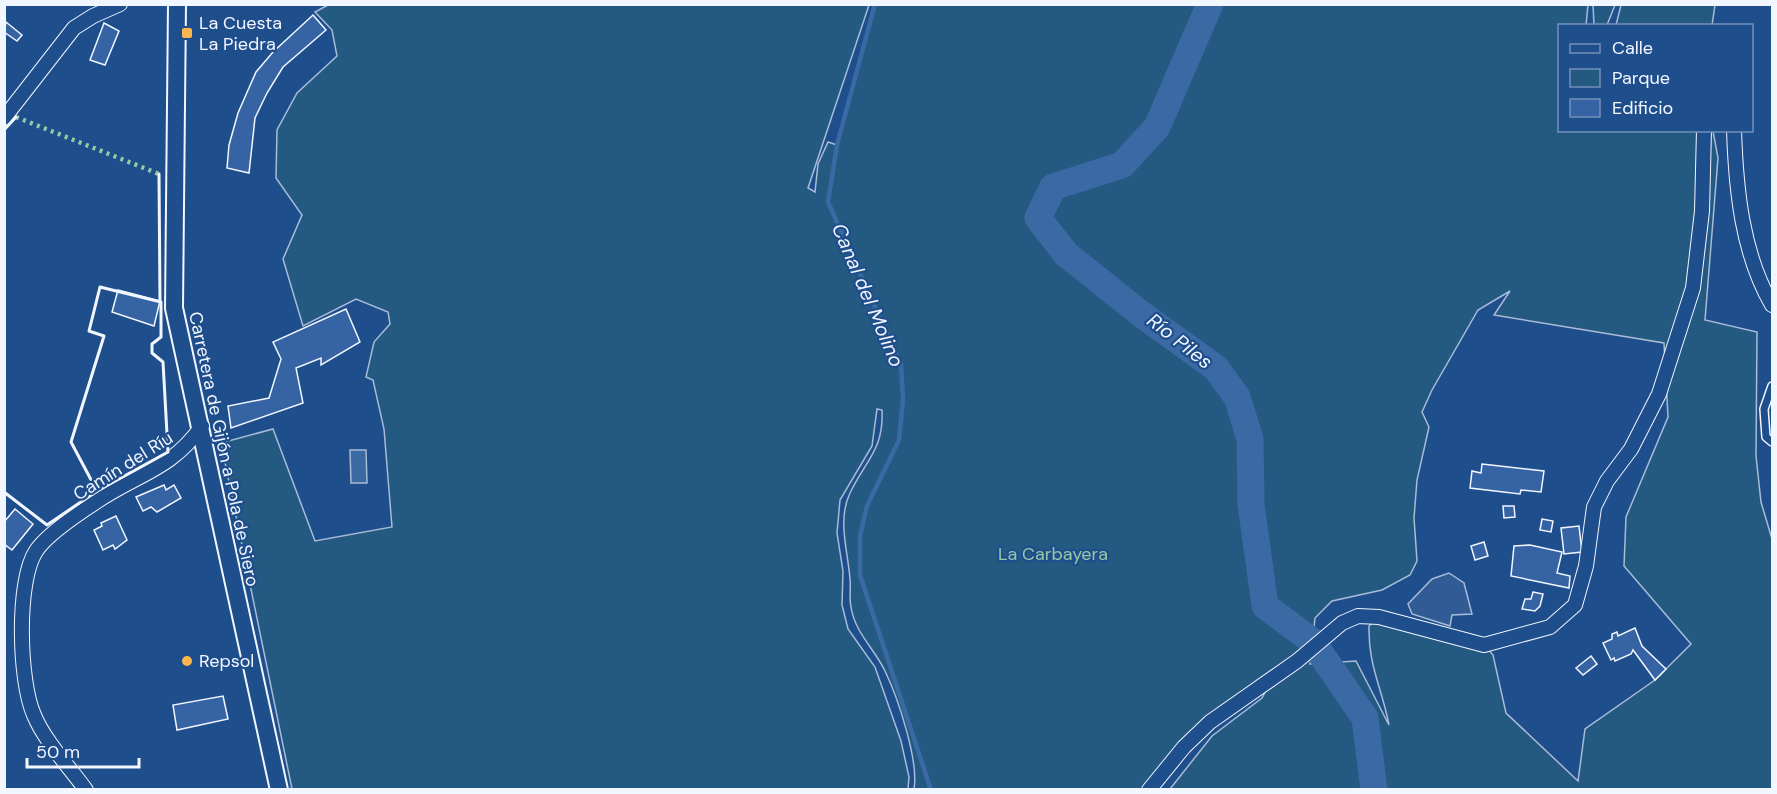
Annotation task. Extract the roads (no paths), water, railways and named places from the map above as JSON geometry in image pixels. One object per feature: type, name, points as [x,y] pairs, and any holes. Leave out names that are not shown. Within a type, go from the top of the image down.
[{"type":"street","points":[[4,118],[74,28],[93,16],[120,4]]},
{"type":"street","name":"Carretera de Gijón a Pola de Siero","points":[[177,4],[174,308],[202,426],[279,789]]},
{"type":"street","points":[[1149,789],[1184,747],[1210,722],[1297,661],[1341,623],[1358,616],[1369,617],[1419,627],[1484,645],[1550,627],[1575,606],[1586,566],[1594,507],[1607,481],[1631,449],[1659,394],[1693,288],[1701,211],[1704,132]]},
{"type":"street","points":[[1734,132],[1736,191],[1757,279],[1773,305]]},
{"type":"street","name":"Camín del Ríu","points":[[86,789],[35,718],[28,700],[22,658],[27,577],[31,561],[45,541],[96,502],[173,459],[187,447],[202,426]]},
{"type":"lane","points":[[1773,386],[1764,409],[1766,437],[1773,442]]},
{"type":"waterway","name":"Canal del Molino","points":[[875,4],[837,145],[828,202],[901,365],[903,400],[899,440],[867,506],[860,536],[860,575],[931,790]]},
{"type":"waterway","name":"Río Piles","points":[[1210,4],[1157,127],[1122,165],[1053,187],[1038,218],[1066,254],[1141,314],[1216,368],[1237,397],[1250,439],[1251,504],[1265,606],[1312,641],[1365,718],[1374,790]]},
{"type":"place","name":"La Cuesta La Piedra","points":[[187,33]]},
{"type":"place","name":"Repsol","points":[[187,661]]},
{"type":"park label","name":"La Carbayera","points":[[1053,554]]}]
